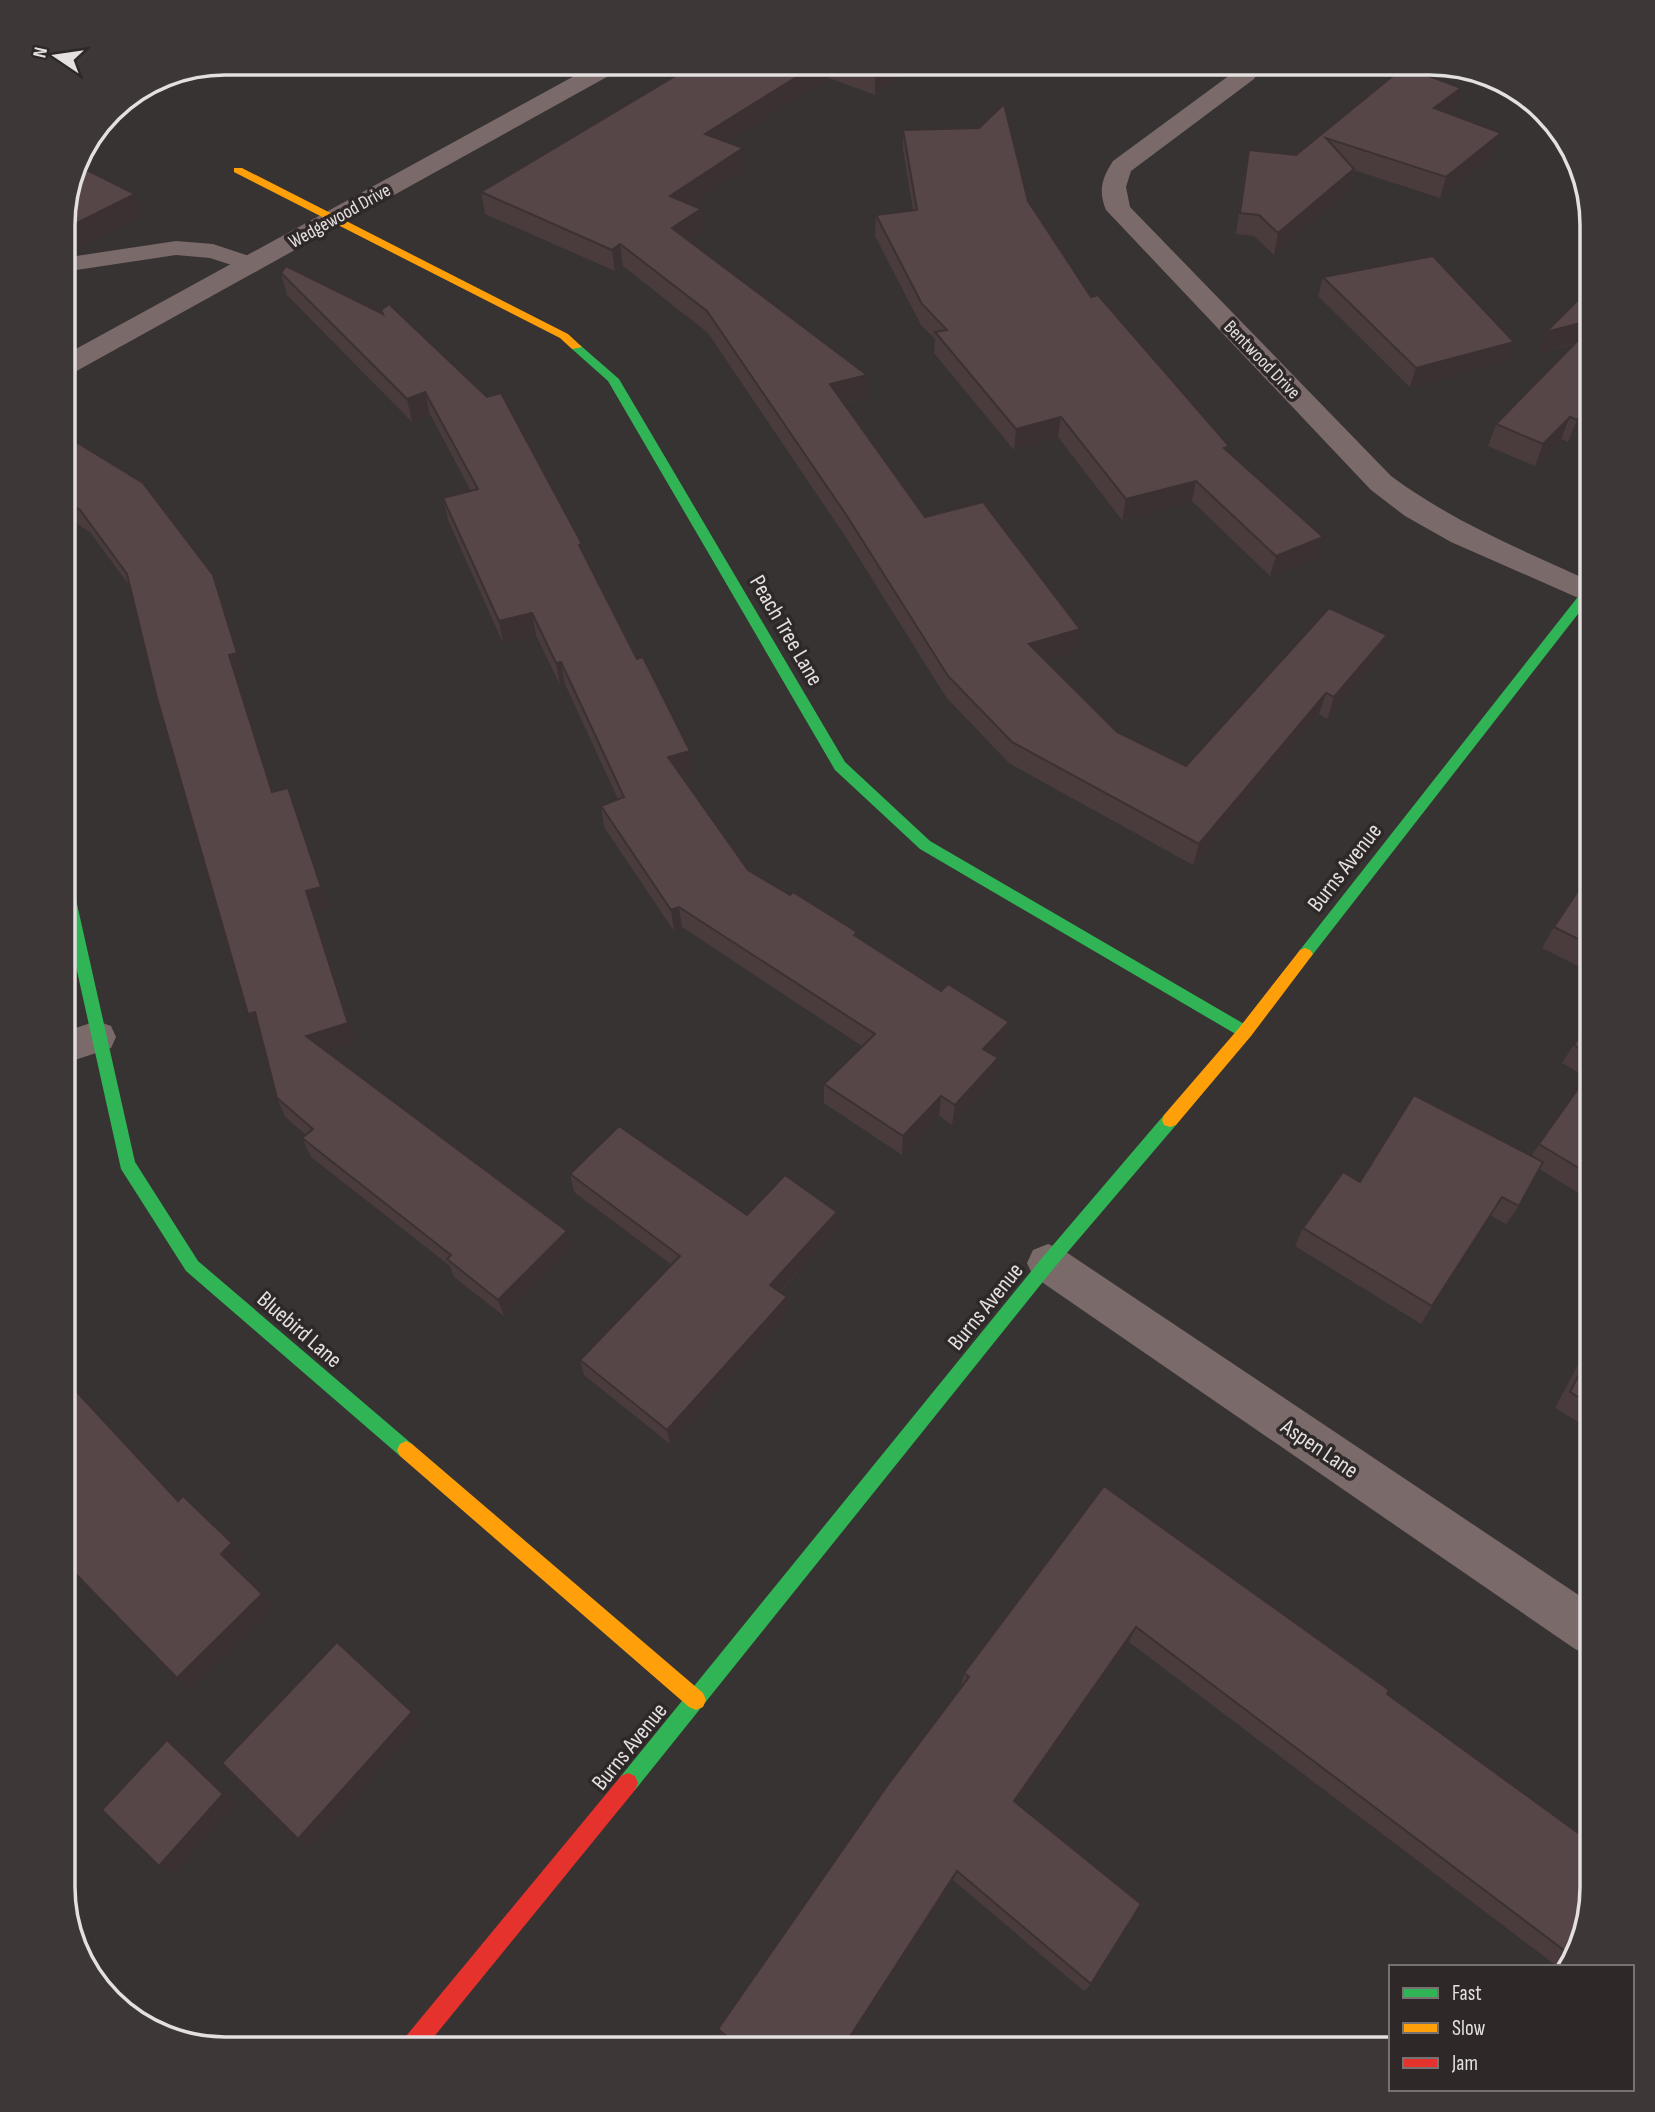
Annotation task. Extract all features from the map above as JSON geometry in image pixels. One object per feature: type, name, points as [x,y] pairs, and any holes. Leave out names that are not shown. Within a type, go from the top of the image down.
[{"type":"street","name":"Wedgewood Drive","points":[[76,360],[593,75]]},
{"type":"street","name":"Bentwood Drive","points":[[1244,76],[1122,166],[1115,176],[1112,196],[1119,210],[1381,483],[1416,509],[1462,535],[1580,586]]},
{"type":"street","name":"Peach Tree Lane","points":[[238,170],[564,336],[613,379],[840,766],[925,845],[1245,1032]]},
{"type":"street","name":"Burns Avenue","points":[[420,2037],[1048,1264],[1245,1032],[1580,605]]},
{"type":"street","name":"Bluebird Lane","points":[[76,998],[80,1042],[127,1164],[191,1266],[696,1700]]},
{"type":"street","name":"Aspen Lane","points":[[1048,1264],[1580,1624]]},
{"type":"lane","points":[[76,263],[176,247],[213,251],[250,264]]},
{"type":"building","points":[[676,75],[799,75],[705,134],[743,148],[670,196],[701,209],[672,228],[867,375],[830,384],[925,517],[983,502],[1080,629],[1029,644],[1117,732],[1186,766],[1329,608],[1387,635],[1334,697],[1326,693],[1199,844],[1012,742],[948,676],[847,516],[707,311],[620,244],[612,250],[481,192]]},
{"type":"building","points":[[1393,76],[1429,76],[1461,88],[1434,108],[1501,133],[1446,177],[1326,138],[1354,169],[1278,233],[1259,215],[1240,213],[1249,150],[1296,155]]},
{"type":"building","points":[[1004,104],[1028,201],[1091,297],[1098,295],[1229,446],[1224,448],[1323,537],[1276,556],[1196,481],[1126,499],[1061,417],[1016,429],[935,332],[947,330],[922,304],[876,215],[917,210],[903,130],[979,128]]},
{"type":"building","points":[[86,170],[135,194],[76,224],[78,196]]},
{"type":"building","points":[[1433,256],[1514,342],[1416,368],[1323,277]]},
{"type":"building","points":[[286,266],[383,314],[381,310],[389,304],[487,397],[501,393],[582,544],[579,545],[637,659],[643,657],[690,751],[668,757],[748,870],[790,895],[793,892],[857,932],[854,935],[941,991],[948,984],[1009,1022],[983,1049],[998,1058],[955,1105],[941,1096],[903,1136],[824,1084],[875,1034],[679,907],[671,910],[601,806],[624,797],[561,662],[556,663],[532,613],[499,621],[443,498],[478,489],[425,392],[407,399],[281,273]]},
{"type":"building","points":[[1580,298],[1580,323],[1546,332]]},
{"type":"building","points":[[1580,338],[1580,417],[1577,420],[1570,417],[1543,444],[1496,424]]},
{"type":"building","points":[[76,442],[143,483],[213,575],[237,653],[229,655],[272,792],[288,788],[321,887],[306,891],[348,1023],[306,1036],[567,1231],[498,1300],[447,1259],[451,1255],[302,1138],[313,1129],[277,1098],[255,1012],[248,1014],[157,698],[127,574],[76,508]]},
{"type":"building","points":[[1580,888],[1580,940],[1554,927]]},
{"type":"building","points":[[1580,1035],[1580,1048],[1574,1045]]},
{"type":"building","points":[[1580,1086],[1580,1169],[1539,1144]]},
{"type":"building","points":[[1414,1095],[1543,1162],[1519,1206],[1502,1197],[1432,1306],[1303,1228],[1343,1172],[1360,1182]]},
{"type":"building","points":[[619,1126],[747,1215],[785,1175],[837,1212],[770,1285],[787,1297],[667,1430],[580,1360],[680,1256],[570,1174]]},
{"type":"building","points":[[1580,1372],[1580,1398],[1570,1392]]},
{"type":"building","points":[[75,1390],[178,1501],[183,1496],[232,1543],[221,1554],[262,1594],[177,1678],[75,1574]]},
{"type":"building","points":[[1104,1486],[1389,1690],[1387,1694],[1580,1834],[1578,1906],[1575,1925],[1565,1951],[1136,1627],[1014,1801],[1141,1904],[1091,1984],[957,1871],[850,2037],[727,2037],[718,2029],[887,1786],[969,1677],[964,1673]]},
{"type":"building","points":[[337,1642],[412,1712],[298,1839],[222,1763]]},
{"type":"building","points":[[167,1740],[223,1794],[159,1866],[102,1810]]},
{"type":"traffic: fast","points":[[576,347],[613,379],[840,766],[925,845],[1245,1032]]},
{"type":"traffic: fast","points":[[1305,954],[1580,602]]},
{"type":"traffic: fast","points":[[76,930],[127,1164],[192,1266],[406,1450]]},
{"type":"traffic: fast","points":[[628,1783],[1048,1263],[1170,1120]]},
{"type":"traffic: slow","points":[[238,170],[564,336],[576,347]]},
{"type":"traffic: slow","points":[[1170,1120],[1245,1032],[1305,954]]},
{"type":"traffic: slow","points":[[406,1450],[696,1700]]},
{"type":"traffic: jam","points":[[420,2037],[628,1783]]}]
